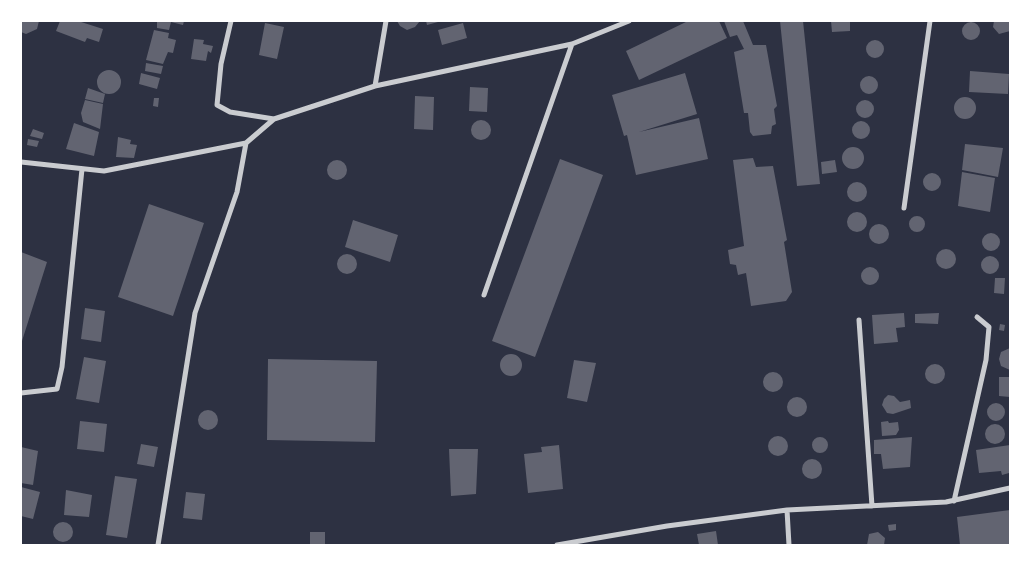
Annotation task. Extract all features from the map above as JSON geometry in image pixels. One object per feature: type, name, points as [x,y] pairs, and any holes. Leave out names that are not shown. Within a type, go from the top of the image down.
[{"type":"street","points":[[231,21],[221,64],[217,105],[230,112],[274,119]]},
{"type":"street","points":[[375,86],[386,21]]},
{"type":"street","points":[[21,162],[104,171],[246,143],[274,119],[375,86],[572,44],[629,21]]},
{"type":"street","points":[[904,208],[930,21]]},
{"type":"street","points":[[484,295],[572,44]]},
{"type":"street","points":[[158,545],[195,313],[237,192],[246,143]]},
{"type":"street","points":[[21,393],[57,389],[64,348],[82,168]]},
{"type":"street","points":[[954,501],[986,360],[989,327],[977,317]]},
{"type":"street","points":[[859,320],[872,506]]},
{"type":"street","points":[[557,545],[667,526],[787,510],[954,501],[1010,488]]},
{"type":"street","points":[[787,510],[789,545]]},
{"type":"building","points":[[21,21],[39,21],[37,29],[26,34],[21,32]]},
{"type":"building","points":[[60,21],[78,21],[103,29],[99,42],[87,38],[85,42],[56,31]]},
{"type":"building","points":[[157,21],[184,21],[183,25],[171,22],[169,30],[157,28]]},
{"type":"building","points":[[397,21],[420,21],[415,27],[407,30],[400,26]]},
{"type":"building","points":[[426,21],[438,21],[438,22],[427,25]]},
{"type":"building","points":[[688,21],[719,21],[727,38],[639,80],[626,51]]},
{"type":"building","points":[[724,21],[743,21],[753,45],[766,45],[777,106],[774,109],[776,124],[772,126],[771,134],[753,136],[750,132],[748,113],[744,113],[734,52],[744,49],[737,35],[730,37]]},
{"type":"building","points":[[780,21],[803,21],[820,184],[797,186]]},
{"type":"building","points":[[831,21],[850,21],[850,31],[832,32]]},
{"type":"building","points":[[994,21],[1010,21],[1010,31],[999,34],[993,27]]},
{"type":"building","points":[[971,22],[977,25],[980,31],[977,37],[971,40],[965,37],[962,31],[965,25]]},
{"type":"building","points":[[265,23],[284,27],[277,59],[259,55]]},
{"type":"building","points":[[463,23],[467,38],[442,45],[438,30]]},
{"type":"building","points":[[154,30],[169,33],[168,38],[176,40],[173,53],[168,52],[163,64],[146,60]]},
{"type":"building","points":[[194,39],[204,40],[203,44],[213,46],[211,53],[208,51],[206,61],[191,59]]},
{"type":"building","points":[[875,40],[883,45],[884,49],[879,57],[875,58],[867,53],[866,49],[871,41]]},
{"type":"building","points":[[146,63],[163,66],[161,74],[145,71]]},
{"type":"building","points":[[109,70],[114,71],[120,77],[120,87],[114,93],[109,94],[104,93],[98,87],[97,82],[98,77],[104,71]]},
{"type":"building","points":[[970,71],[1009,74],[1008,94],[969,92]]},
{"type":"building","points":[[141,73],[160,78],[157,89],[139,84]]},
{"type":"building","points":[[685,73],[697,114],[639,132],[699,118],[708,159],[636,175],[627,135],[624,136],[612,95]]},
{"type":"building","points":[[869,76],[875,79],[878,85],[875,91],[869,94],[863,91],[860,85],[863,79]]},
{"type":"building","points":[[470,87],[488,88],[487,112],[469,111]]},
{"type":"building","points":[[88,88],[105,94],[103,103],[85,99]]},
{"type":"building","points":[[415,96],[434,97],[433,130],[414,129]]},
{"type":"building","points":[[965,97],[973,100],[976,108],[973,116],[965,119],[957,116],[954,108],[957,100]]},
{"type":"building","points":[[154,98],[159,98],[158,107],[153,106]]},
{"type":"building","points":[[85,100],[103,104],[100,129],[83,122],[81,113]]},
{"type":"building","points":[[861,100],[869,100],[874,105],[872,116],[861,118],[856,113],[856,105]]},
{"type":"building","points":[[481,120],[488,123],[491,130],[488,137],[481,140],[474,137],[471,130],[474,123]]},
{"type":"building","points":[[861,121],[867,124],[870,130],[867,136],[861,139],[855,136],[852,130],[855,124]]},
{"type":"building","points":[[74,123],[99,132],[94,156],[66,149]]},
{"type":"building","points":[[33,129],[44,133],[42,139],[30,136]]},
{"type":"building","points":[[118,137],[131,140],[130,144],[137,145],[134,158],[116,157]]},
{"type":"building","points":[[28,139],[39,141],[37,147],[27,145]]},
{"type":"building","points":[[965,144],[1003,148],[998,177],[962,170]]},
{"type":"building","points":[[853,147],[861,150],[864,158],[861,166],[853,169],[845,166],[842,158],[845,150]]},
{"type":"building","points":[[753,158],[756,167],[773,166],[787,240],[784,242],[792,292],[786,301],[751,306],[746,273],[738,275],[736,265],[730,264],[728,250],[744,246],[733,160]]},
{"type":"building","points":[[560,159],[603,175],[535,357],[492,341]]},
{"type":"building","points":[[337,160],[344,163],[347,170],[344,177],[337,180],[330,177],[327,170],[330,163]]},
{"type":"building","points":[[835,160],[837,172],[822,174],[821,162]]},
{"type":"building","points":[[962,172],[995,178],[990,212],[958,206]]},
{"type":"building","points":[[932,173],[940,178],[941,182],[936,190],[932,191],[924,186],[923,182],[928,174]]},
{"type":"building","points":[[857,182],[864,185],[867,192],[864,199],[857,202],[850,199],[847,192],[850,185]]},
{"type":"building","points":[[149,204],[204,223],[173,316],[118,297]]},
{"type":"building","points":[[857,212],[864,215],[867,222],[864,229],[857,232],[850,229],[847,222],[850,215]]},
{"type":"building","points":[[914,216],[920,216],[925,221],[923,230],[914,232],[909,227],[909,221]]},
{"type":"building","points":[[353,220],[398,235],[390,262],[345,247]]},
{"type":"building","points":[[879,224],[886,227],[889,234],[886,241],[879,244],[872,241],[869,234],[872,227]]},
{"type":"building","points":[[987,233],[995,233],[1000,238],[998,249],[987,251],[982,246],[982,238]]},
{"type":"building","points":[[946,249],[953,252],[956,259],[953,266],[946,269],[939,266],[936,259],[939,252]]},
{"type":"building","points":[[21,252],[47,262],[22,341],[21,341]]},
{"type":"building","points":[[347,254],[354,257],[357,264],[354,271],[347,274],[340,271],[337,264],[340,257]]},
{"type":"building","points":[[990,256],[998,261],[999,265],[994,273],[990,274],[982,269],[981,265],[986,257]]},
{"type":"building","points":[[866,267],[874,267],[879,272],[877,283],[866,285],[861,280],[861,272]]},
{"type":"building","points":[[995,278],[1005,278],[1004,294],[994,293]]},
{"type":"building","points":[[85,308],[105,311],[101,342],[81,339]]},
{"type":"building","points":[[904,313],[905,327],[896,328],[898,342],[874,344],[872,315]]},
{"type":"building","points":[[939,313],[938,324],[915,323],[915,314]]},
{"type":"building","points":[[1000,324],[1005,325],[1004,331],[999,330]]},
{"type":"building","points":[[1010,348],[1010,370],[1001,366],[999,359],[1001,352]]},
{"type":"building","points":[[511,354],[519,357],[522,365],[519,373],[511,376],[503,373],[500,365],[503,357]]},
{"type":"building","points":[[84,357],[106,361],[99,403],[76,399]]},
{"type":"building","points":[[268,359],[377,361],[375,442],[267,440]]},
{"type":"building","points":[[574,360],[596,363],[587,402],[567,398]]},
{"type":"building","points":[[935,364],[942,367],[945,374],[942,381],[935,384],[928,381],[925,374],[928,367]]},
{"type":"building","points":[[773,372],[780,375],[783,382],[780,389],[773,392],[766,389],[763,382],[766,375]]},
{"type":"building","points":[[999,377],[1010,377],[1010,397],[999,396]]},
{"type":"building","points":[[888,395],[894,396],[900,402],[910,400],[911,408],[893,414],[887,413],[882,405]]},
{"type":"building","points":[[797,397],[804,400],[807,407],[804,414],[797,417],[790,414],[787,407],[790,400]]},
{"type":"building","points":[[996,403],[1003,405],[1005,412],[1003,419],[996,421],[989,419],[987,412],[989,405]]},
{"type":"building","points":[[208,410],[215,413],[218,420],[215,427],[208,430],[201,427],[198,420],[201,413]]},
{"type":"building","points":[[80,421],[107,424],[104,452],[77,449]]},
{"type":"building","points":[[888,421],[889,423],[898,422],[899,430],[896,435],[882,436],[881,422]]},
{"type":"building","points":[[995,424],[1002,427],[1005,434],[1002,441],[995,444],[988,441],[985,434],[988,427]]},
{"type":"building","points":[[778,436],[785,439],[788,446],[785,453],[778,456],[771,453],[768,446],[771,439]]},
{"type":"building","points":[[817,437],[823,437],[828,442],[826,451],[817,453],[812,448],[812,442]]},
{"type":"building","points":[[912,437],[910,467],[883,469],[881,454],[874,454],[874,440]]},
{"type":"building","points":[[141,444],[158,447],[154,467],[137,464]]},
{"type":"building","points":[[559,445],[563,489],[528,493],[524,454],[542,452],[541,447]]},
{"type":"building","points":[[1010,445],[1009,473],[1002,475],[1001,471],[979,473],[976,450]]},
{"type":"building","points":[[21,447],[38,451],[33,485],[21,483]]},
{"type":"building","points":[[449,449],[478,449],[476,494],[451,496]]},
{"type":"building","points":[[812,459],[819,462],[822,469],[819,476],[812,479],[805,476],[802,469],[805,462]]},
{"type":"building","points":[[115,476],[137,479],[127,538],[106,535]]},
{"type":"building","points":[[21,487],[40,492],[33,519],[21,516]]},
{"type":"building","points":[[66,490],[92,495],[89,517],[64,515]]},
{"type":"building","points":[[186,492],[205,494],[202,520],[183,518]]},
{"type":"building","points":[[1010,510],[1010,545],[960,545],[957,517]]},
{"type":"building","points":[[63,522],[70,525],[73,532],[70,539],[63,542],[56,539],[53,532],[56,525]]},
{"type":"building","points":[[896,524],[896,530],[889,531],[888,525]]},
{"type":"building","points":[[716,531],[718,545],[699,545],[697,534]]},
{"type":"building","points":[[310,532],[325,532],[325,545],[310,545]]},
{"type":"building","points":[[878,532],[885,538],[884,545],[867,545],[869,534]]}]
